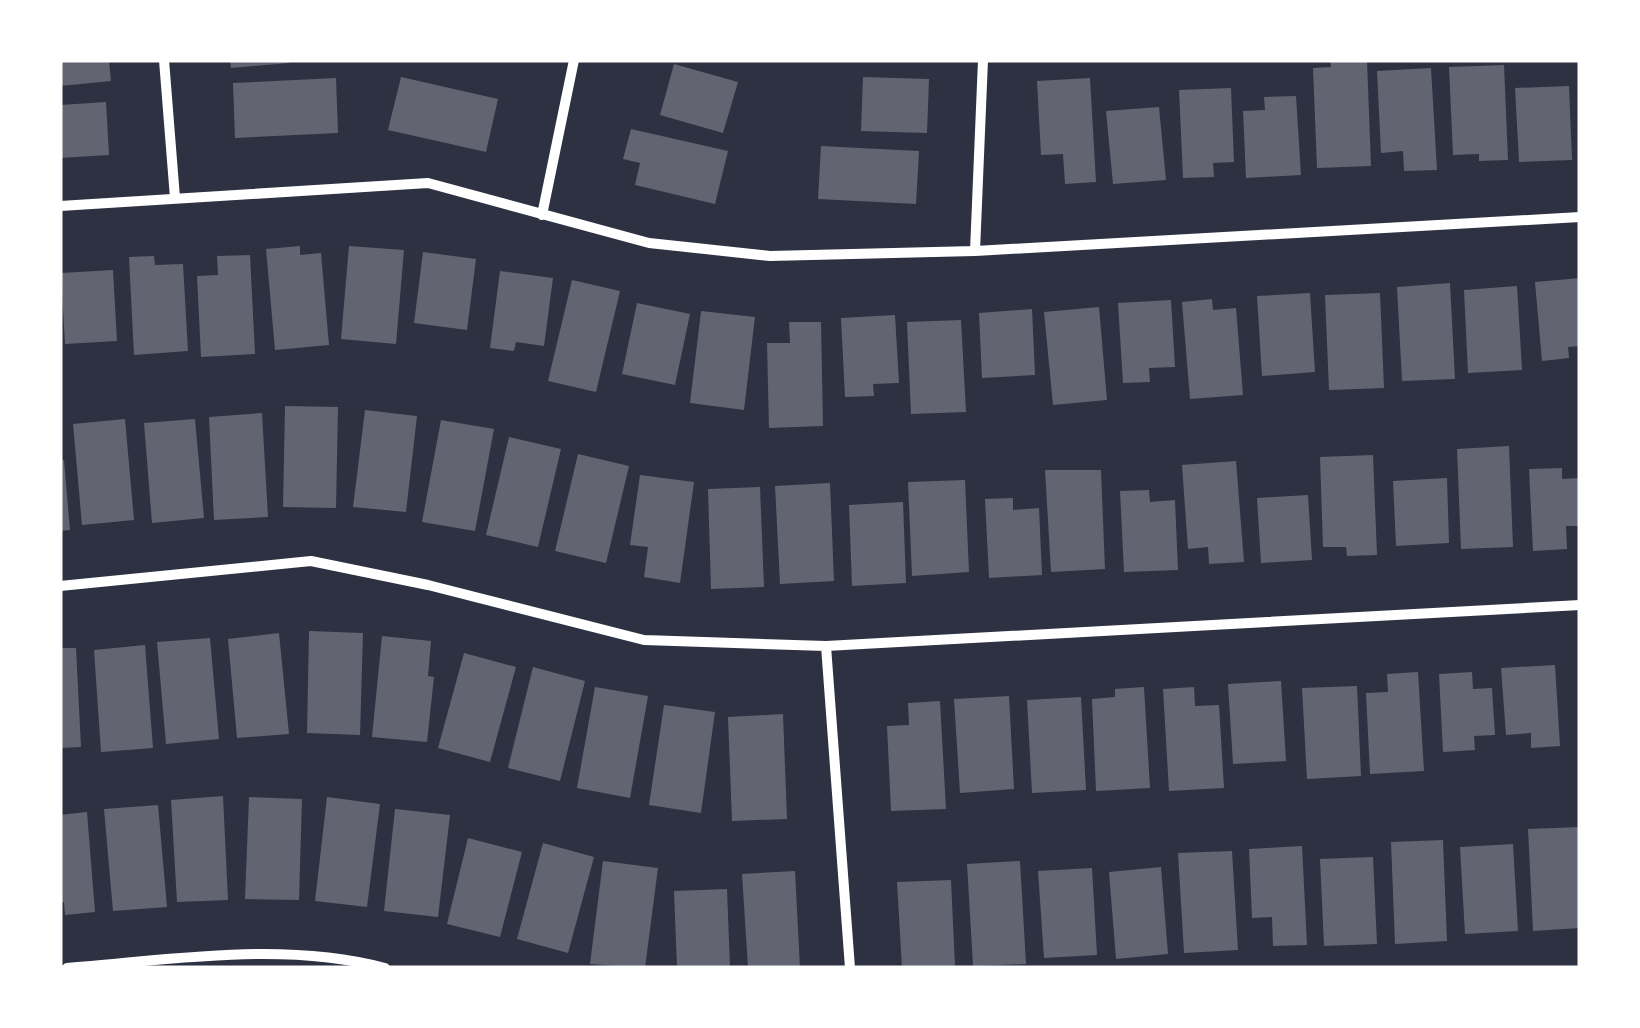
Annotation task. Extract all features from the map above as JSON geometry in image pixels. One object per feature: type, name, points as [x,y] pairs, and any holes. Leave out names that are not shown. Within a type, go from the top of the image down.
[{"type":"street","points":[[164,60],[175,198]]},
{"type":"street","points":[[542,214],[574,60]]},
{"type":"street","points":[[975,251],[983,60]]},
{"type":"street","points":[[60,206],[428,183],[649,243],[770,256],[975,251],[1580,217]]},
{"type":"street","points":[[60,586],[310,562],[428,585],[644,640],[826,646],[1580,606]]},
{"type":"street","points":[[826,646],[850,968]]},
{"type":"street","points":[[66,968],[250,954],[350,959],[385,968]]},
{"type":"street","points":[[250,954],[251,968]]},
{"type":"building","points":[[60,60],[109,60],[111,81],[60,86]]},
{"type":"building","points":[[230,60],[289,60],[289,63],[231,68]]},
{"type":"building","points":[[1330,60],[1367,60],[1371,166],[1317,168],[1313,68],[1331,67]]},
{"type":"building","points":[[674,64],[738,82],[723,133],[660,115]]},
{"type":"building","points":[[1504,65],[1508,160],[1479,161],[1479,154],[1453,155],[1449,67]]},
{"type":"building","points":[[1431,68],[1437,170],[1404,171],[1403,151],[1381,153],[1377,71]]},
{"type":"building","points":[[401,77],[498,99],[486,152],[388,130]]},
{"type":"building","points":[[863,77],[929,79],[927,133],[861,131]]},
{"type":"building","points":[[336,78],[338,133],[235,138],[233,83]]},
{"type":"building","points":[[1090,78],[1096,182],[1065,184],[1063,154],[1041,155],[1037,81]]},
{"type":"building","points":[[1569,86],[1572,160],[1519,162],[1515,88]]},
{"type":"building","points":[[1231,88],[1234,162],[1213,163],[1214,177],[1183,178],[1179,90]]},
{"type":"building","points":[[1296,96],[1301,175],[1246,178],[1243,111],[1265,110],[1264,97]]},
{"type":"building","points":[[106,102],[109,155],[60,158],[60,105]]},
{"type":"building","points":[[1159,107],[1166,180],[1113,184],[1106,111]]},
{"type":"building","points":[[631,129],[728,151],[715,204],[635,185],[640,163],[623,159]]},
{"type":"building","points":[[821,146],[919,151],[916,204],[818,199]]},
{"type":"building","points":[[300,246],[300,255],[321,253],[329,345],[275,350],[266,249]]},
{"type":"building","points":[[349,246],[404,250],[396,344],[341,339]]},
{"type":"building","points":[[423,252],[476,259],[467,330],[414,323]]},
{"type":"building","points":[[250,255],[255,354],[201,357],[197,276],[218,275],[217,256]]},
{"type":"building","points":[[154,256],[155,265],[183,264],[188,351],[134,355],[129,257]]},
{"type":"building","points":[[113,270],[117,341],[65,344],[61,273]]},
{"type":"building","points":[[500,271],[553,278],[544,346],[516,342],[514,351],[490,348]]},
{"type":"building","points":[[1580,278],[1580,346],[1568,347],[1569,358],[1542,361],[1535,282]]},
{"type":"building","points":[[572,280],[620,291],[596,392],[548,381]]},
{"type":"building","points":[[1450,283],[1455,379],[1402,381],[1397,287]]},
{"type":"building","points":[[1517,286],[1522,370],[1468,373],[1464,290]]},
{"type":"building","points":[[1310,293],[1315,372],[1262,376],[1257,296]]},
{"type":"building","points":[[1380,293],[1384,388],[1329,390],[1325,295]]},
{"type":"building","points":[[1212,299],[1213,310],[1236,308],[1243,395],[1190,399],[1182,302]]},
{"type":"building","points":[[1171,300],[1175,367],[1149,368],[1150,382],[1123,383],[1118,303]]},
{"type":"building","points":[[637,303],[690,314],[675,385],[622,374]]},
{"type":"building","points":[[1099,307],[1107,400],[1053,405],[1044,312]]},
{"type":"building","points":[[1032,309],[1035,375],[982,378],[979,313]]},
{"type":"building","points":[[701,311],[755,317],[744,410],[690,403]]},
{"type":"building","points":[[895,315],[899,383],[873,384],[874,396],[845,397],[841,318]]},
{"type":"building","points":[[961,320],[966,412],[911,414],[907,322]]},
{"type":"building","points":[[789,322],[821,322],[823,426],[769,428],[767,343],[790,343]]},
{"type":"building","points":[[285,406],[338,407],[336,508],[283,507]]},
{"type":"building","points":[[365,410],[417,416],[406,512],[353,507]]},
{"type":"building","points":[[262,413],[268,517],[214,520],[209,417]]},
{"type":"building","points":[[125,419],[134,520],[82,525],[73,424]]},
{"type":"building","points":[[195,419],[204,518],[152,523],[144,423]]},
{"type":"building","points":[[441,420],[494,429],[475,531],[422,522]]},
{"type":"building","points":[[509,437],[561,449],[538,547],[486,535]]},
{"type":"building","points":[[1509,446],[1513,547],[1461,549],[1457,449]]},
{"type":"building","points":[[578,454],[629,466],[606,563],[555,551]]},
{"type":"building","points":[[1373,455],[1377,555],[1347,556],[1346,547],[1323,547],[1320,457]]},
{"type":"building","points":[[64,460],[70,530],[60,531],[60,461]]},
{"type":"building","points":[[1236,461],[1244,562],[1209,564],[1208,547],[1188,549],[1182,465]]},
{"type":"building","points":[[1562,468],[1562,479],[1580,478],[1580,526],[1566,526],[1567,549],[1533,551],[1529,469]]},
{"type":"building","points":[[1045,470],[1101,470],[1105,569],[1051,572]]},
{"type":"building","points":[[640,475],[694,482],[680,583],[644,577],[648,547],[630,545]]},
{"type":"building","points":[[1447,478],[1449,543],[1396,546],[1393,481]]},
{"type":"building","points":[[965,480],[969,572],[912,576],[908,482]]},
{"type":"building","points":[[830,483],[834,581],[780,584],[775,486]]},
{"type":"building","points":[[760,487],[764,587],[711,589],[708,489]]},
{"type":"building","points":[[1149,490],[1150,502],[1175,500],[1178,570],[1124,572],[1120,491]]},
{"type":"building","points":[[1308,495],[1312,560],[1261,563],[1257,498]]},
{"type":"building","points":[[1013,498],[1013,510],[1039,508],[1042,575],[989,578],[985,499]]},
{"type":"building","points":[[903,502],[906,583],[852,586],[849,505]]},
{"type":"building","points":[[309,631],[363,633],[360,735],[307,733]]},
{"type":"building","points":[[279,633],[289,734],[237,738],[228,639]]},
{"type":"building","points":[[382,636],[431,641],[428,676],[434,677],[427,742],[372,737]]},
{"type":"building","points":[[210,638],[219,739],[166,744],[157,642]]},
{"type":"building","points":[[145,645],[153,748],[101,752],[94,650]]},
{"type":"building","points":[[60,648],[76,648],[81,747],[60,748]]},
{"type":"building","points":[[464,653],[516,667],[490,762],[438,748]]},
{"type":"building","points":[[1555,665],[1560,746],[1531,748],[1531,733],[1506,735],[1501,668]]},
{"type":"building","points":[[533,667],[585,681],[560,781],[508,768]]},
{"type":"building","points":[[1418,672],[1424,771],[1370,774],[1366,693],[1388,692],[1387,674]]},
{"type":"building","points":[[1472,672],[1473,689],[1492,688],[1495,735],[1474,736],[1475,750],[1443,752],[1439,674]]},
{"type":"building","points":[[1281,681],[1286,761],[1233,764],[1228,684]]},
{"type":"building","points":[[1357,686],[1361,776],[1307,779],[1302,688]]},
{"type":"building","points":[[595,687],[648,696],[630,798],[577,788]]},
{"type":"building","points":[[1144,687],[1150,788],[1096,791],[1092,699],[1115,697],[1115,689]]},
{"type":"building","points":[[1194,687],[1195,706],[1219,705],[1224,788],[1169,791],[1163,689]]},
{"type":"building","points":[[1009,696],[1014,789],[960,793],[954,699]]},
{"type":"building","points":[[1081,697],[1086,790],[1032,793],[1027,700]]},
{"type":"building","points":[[940,701],[946,809],[891,811],[887,726],[909,725],[908,703]]},
{"type":"building","points":[[664,705],[715,712],[701,813],[649,805]]},
{"type":"building","points":[[783,714],[787,819],[732,821],[728,717]]},
{"type":"building","points":[[223,796],[228,900],[177,902],[171,800]]},
{"type":"building","points":[[249,797],[302,799],[299,900],[245,899]]},
{"type":"building","points":[[327,797],[380,804],[367,907],[315,901]]},
{"type":"building","points":[[158,805],[167,907],[113,911],[104,809]]},
{"type":"building","points":[[395,809],[450,815],[438,917],[384,911]]},
{"type":"building","points":[[87,812],[95,912],[65,915],[64,902],[60,903],[60,815]]},
{"type":"building","points":[[1580,827],[1580,928],[1533,931],[1528,829]]},
{"type":"building","points":[[468,838],[522,852],[500,937],[447,924]]},
{"type":"building","points":[[1443,840],[1447,941],[1395,944],[1391,842]]},
{"type":"building","points":[[543,843],[594,857],[568,953],[517,939]]},
{"type":"building","points":[[1513,844],[1518,931],[1465,934],[1460,847]]},
{"type":"building","points":[[1302,846],[1307,945],[1273,946],[1272,917],[1252,918],[1249,849]]},
{"type":"building","points":[[1232,851],[1238,950],[1184,953],[1178,853]]},
{"type":"building","points":[[1373,857],[1377,944],[1324,946],[1320,859]]},
{"type":"building","points":[[603,861],[658,868],[645,968],[590,964]]},
{"type":"building","points":[[1020,861],[1026,964],[973,966],[967,864]]},
{"type":"building","points":[[1161,867],[1168,954],[1116,959],[1109,872]]},
{"type":"building","points":[[1092,868],[1097,955],[1044,958],[1038,871]]},
{"type":"building","points":[[795,871],[800,968],[748,968],[742,874]]},
{"type":"building","points":[[951,880],[955,966],[902,968],[897,882]]},
{"type":"building","points":[[727,889],[730,968],[677,968],[674,891]]}]
